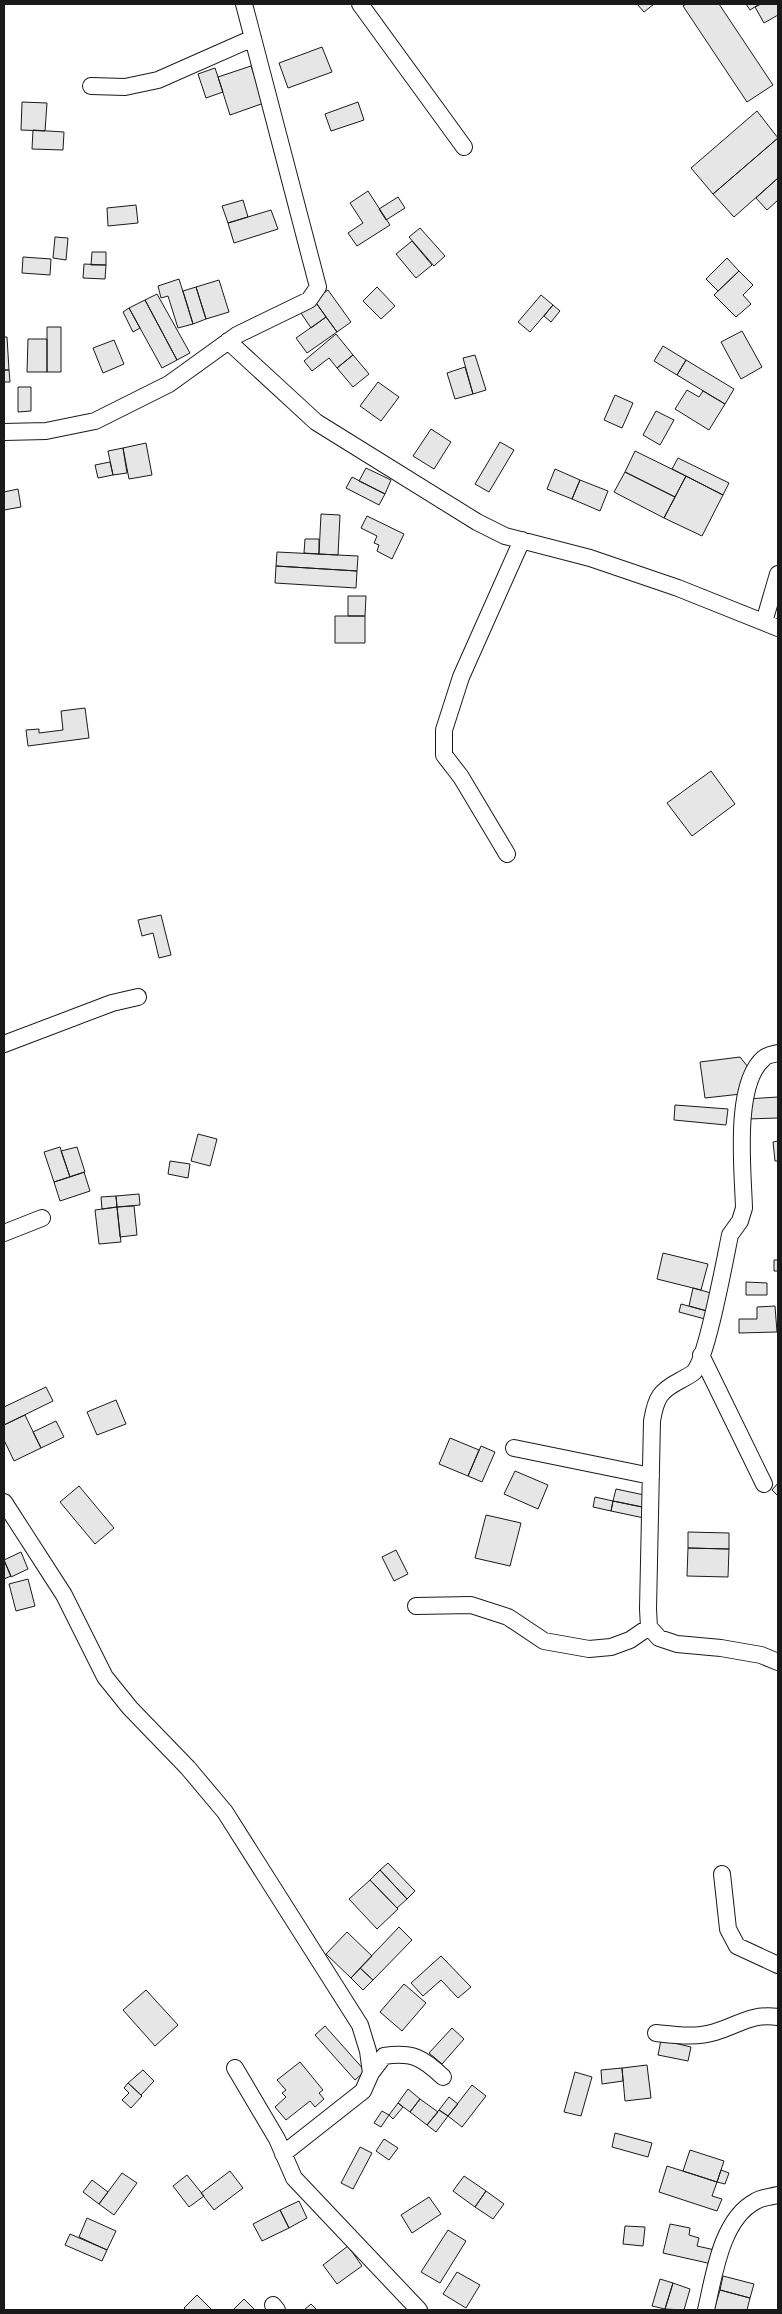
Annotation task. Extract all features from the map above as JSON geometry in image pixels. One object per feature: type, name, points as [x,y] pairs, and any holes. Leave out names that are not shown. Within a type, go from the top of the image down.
[{"type":"street","points":[[4,432],[46,431],[95,421],[169,384],[237,334],[309,300],[318,287],[244,4]]},
{"type":"street","points":[[360,4],[464,147]]},
{"type":"street","points":[[91,86],[125,87],[158,80],[253,38]]},
{"type":"street","points":[[228,342],[316,422],[477,522],[505,536],[590,558],[771,625],[778,574]]},
{"type":"street","points":[[507,854],[461,777],[444,755],[444,730],[461,677],[522,540]]},
{"type":"street","points":[[4,1044],[112,1003],[138,997]]},
{"type":"street","points":[[778,1053],[764,1058],[754,1071],[746,1095],[742,1116],[744,1208],[740,1221],[730,1235],[701,1356],[694,1372],[664,1389],[655,1402],[652,1421],[649,1627],[659,1638],[677,1644],[721,1648],[761,1655],[778,1662]]},
{"type":"street","points":[[4,1233],[42,1218]]},
{"type":"street","points":[[701,1356],[764,1484]]},
{"type":"street","points":[[514,1448],[651,1476]]},
{"type":"street","points":[[4,1502],[64,1595],[105,1677],[130,1708],[188,1768],[225,1812],[360,2025],[368,2051],[371,2073]]},
{"type":"street","points":[[416,1606],[471,1605],[508,1618],[544,1641],[589,1649],[611,1647],[630,1640],[649,1627]]},
{"type":"street","points":[[722,1874],[728,1929],[737,1946],[778,1965]]},
{"type":"street","points":[[656,2033],[682,2036],[714,2033],[760,2016],[778,2018]]},
{"type":"street","points":[[282,2154],[363,2091],[371,2073],[384,2056],[404,2054],[427,2062],[443,2077]]},
{"type":"street","points":[[235,2068],[277,2139],[294,2178],[409,2307]]},
{"type":"street","points":[[706,2310],[722,2243],[739,2215],[756,2201],[778,2195]]},
{"type":"building","points":[[637,4],[654,4],[644,12]]},
{"type":"building","points":[[686,4],[719,4],[773,85],[747,102],[683,6]]},
{"type":"building","points":[[746,4],[757,4],[758,5],[750,10]]},
{"type":"building","points":[[761,4],[778,4],[778,15],[764,23],[755,7]]},
{"type":"building","points":[[322,47],[332,72],[288,88],[279,63]]},
{"type":"building","points":[[251,66],[264,103],[230,115],[218,77]]},
{"type":"building","points":[[215,68],[223,92],[206,98],[198,74]]},
{"type":"building","points":[[22,102],[47,103],[45,131],[21,130]]},
{"type":"building","points":[[358,102],[364,120],[331,131],[325,114]]},
{"type":"building","points":[[757,111],[778,138],[713,194],[691,168]]},
{"type":"building","points":[[33,130],[64,132],[63,150],[32,149]]},
{"type":"building","points":[[778,138],[778,178],[734,217],[713,194]]},
{"type":"building","points":[[778,178],[778,200],[767,210],[756,198]]},
{"type":"building","points":[[368,191],[390,225],[357,246],[348,233],[363,223],[350,203]]},
{"type":"building","points":[[398,197],[405,208],[386,220],[379,209]]},
{"type":"building","points":[[243,200],[248,217],[228,223],[222,206]]},
{"type":"building","points":[[136,205],[138,223],[108,226],[107,208]]},
{"type":"building","points":[[271,210],[278,229],[234,243],[228,223]]},
{"type":"building","points":[[420,228],[445,256],[434,266],[409,237]]},
{"type":"building","points":[[55,237],[68,238],[66,260],[53,258]]},
{"type":"building","points":[[412,241],[432,265],[416,278],[396,254]]},
{"type":"building","points":[[92,252],[106,252],[106,265],[91,265]]},
{"type":"building","points":[[23,257],[51,259],[50,275],[22,273]]},
{"type":"building","points":[[727,258],[739,271],[718,291],[706,279]]},
{"type":"building","points":[[84,264],[106,265],[105,279],[83,278]]},
{"type":"building","points":[[739,271],[753,285],[743,295],[751,304],[736,317],[714,295]]},
{"type":"building","points":[[179,279],[193,324],[178,328],[168,296],[161,298],[158,286]]},
{"type":"building","points":[[219,280],[229,312],[206,319],[196,287]]},
{"type":"building","points":[[196,287],[206,319],[193,324],[183,291]]},
{"type":"building","points":[[377,287],[395,306],[381,319],[363,301]]},
{"type":"building","points":[[328,290],[351,322],[337,332],[314,300]]},
{"type":"building","points":[[157,294],[190,353],[177,360],[145,300]]},
{"type":"building","points":[[541,295],[553,305],[530,332],[518,322]]},
{"type":"building","points":[[145,300],[177,360],[162,368],[129,308]]},
{"type":"building","points":[[314,300],[326,317],[311,328],[299,310]]},
{"type":"building","points":[[553,305],[560,311],[551,322],[544,316]]},
{"type":"building","points":[[129,308],[140,328],[133,332],[123,312]]},
{"type":"building","points":[[326,317],[337,332],[307,353],[296,338]]},
{"type":"building","points":[[47,327],[61,327],[61,372],[47,372]]},
{"type":"building","points":[[742,331],[762,367],[741,379],[721,342]]},
{"type":"building","points":[[336,334],[353,355],[337,368],[329,358],[312,371],[304,361]]},
{"type":"building","points":[[4,337],[7,337],[9,370],[4,370]]},
{"type":"building","points":[[28,339],[47,339],[47,372],[27,372]]},
{"type":"building","points":[[114,340],[124,364],[103,373],[93,348]]},
{"type":"building","points":[[663,346],[686,360],[677,375],[654,361]]},
{"type":"building","points":[[353,355],[369,374],[353,387],[337,368]]},
{"type":"building","points":[[475,355],[486,390],[473,394],[463,358]]},
{"type":"building","points":[[686,360],[734,389],[725,404],[677,375]]},
{"type":"building","points":[[465,367],[473,394],[455,399],[447,373]]},
{"type":"building","points":[[4,370],[9,370],[10,382],[4,382]]},
{"type":"building","points":[[378,382],[399,397],[381,421],[360,406]]},
{"type":"building","points":[[18,387],[31,387],[31,411],[18,412]]},
{"type":"building","points":[[687,390],[699,397],[703,391],[725,404],[709,430],[675,409]]},
{"type":"building","points":[[615,395],[633,403],[622,428],[604,420]]},
{"type":"building","points":[[656,411],[674,420],[660,445],[643,435]]},
{"type":"building","points":[[431,429],[451,442],[434,469],[413,456]]},
{"type":"building","points":[[500,442],[514,450],[489,492],[475,484]]},
{"type":"building","points":[[146,443],[152,475],[129,479],[123,448]]},
{"type":"building","points":[[123,448],[127,473],[113,475],[108,451]]},
{"type":"building","points":[[635,451],[686,476],[675,497],[625,472]]},
{"type":"building","points":[[678,458],[729,483],[723,495],[672,469]]},
{"type":"building","points":[[110,462],[113,475],[98,478],[95,465]]},
{"type":"building","points":[[366,468],[391,480],[385,494],[359,481]]},
{"type":"building","points":[[555,469],[580,480],[572,499],[547,489]]},
{"type":"building","points":[[625,472],[675,497],[664,518],[614,492]]},
{"type":"building","points":[[686,476],[723,495],[702,536],[664,518]]},
{"type":"building","points":[[352,477],[385,494],[379,505],[346,488]]},
{"type":"building","points":[[580,480],[608,491],[600,511],[572,499]]},
{"type":"building","points":[[18,489],[21,507],[4,510],[4,492]]},
{"type":"building","points":[[321,514],[340,515],[338,555],[319,554]]},
{"type":"building","points":[[367,516],[404,534],[392,559],[377,551],[379,545],[374,543],[377,536],[361,528]]},
{"type":"building","points":[[305,539],[319,539],[319,554],[304,553]]},
{"type":"building","points":[[277,552],[358,556],[357,571],[276,566]]},
{"type":"building","points":[[276,566],[357,571],[356,588],[275,583]]},
{"type":"building","points":[[348,596],[366,596],[365,616],[348,616]]},
{"type":"building","points":[[335,616],[365,616],[365,643],[335,643]]},
{"type":"building","points":[[85,708],[89,738],[28,746],[26,730],[39,729],[39,733],[63,730],[61,711]]},
{"type":"building","points":[[711,771],[735,804],[692,836],[667,803]]},
{"type":"building","points":[[161,915],[171,955],[159,958],[153,933],[142,936],[138,920]]},
{"type":"building","points":[[740,1057],[748,1067],[741,1094],[705,1098],[700,1062]]},
{"type":"building","points":[[778,1097],[778,1118],[747,1119],[746,1099]]},
{"type":"building","points":[[675,1105],[728,1109],[726,1125],[674,1120]]},
{"type":"building","points":[[198,1134],[217,1139],[210,1166],[191,1161]]},
{"type":"building","points":[[778,1141],[778,1161],[775,1161],[773,1142]]},
{"type":"building","points":[[60,1147],[70,1177],[54,1182],[44,1152]]},
{"type":"building","points":[[77,1147],[85,1172],[70,1177],[61,1151]]},
{"type":"building","points":[[170,1161],[190,1164],[188,1178],[168,1174]]},
{"type":"building","points":[[84,1172],[90,1191],[60,1201],[54,1182]]},
{"type":"building","points":[[139,1194],[140,1205],[117,1207],[116,1196]]},
{"type":"building","points":[[116,1196],[117,1207],[102,1209],[101,1197]]},
{"type":"building","points":[[134,1206],[137,1235],[120,1237],[117,1207]]},
{"type":"building","points":[[117,1207],[121,1242],[99,1244],[95,1210]]},
{"type":"building","points":[[663,1253],[708,1264],[701,1290],[657,1279]]},
{"type":"building","points":[[774,1260],[778,1260],[778,1271],[774,1271]]},
{"type":"building","points":[[746,1282],[767,1283],[767,1295],[746,1295]]},
{"type":"building","points":[[693,1288],[711,1293],[707,1311],[689,1306]]},
{"type":"building","points":[[681,1304],[707,1311],[705,1319],[679,1312]]},
{"type":"building","points":[[775,1306],[777,1332],[739,1333],[739,1319],[757,1319],[757,1307]]},
{"type":"building","points":[[46,1387],[53,1401],[4,1425],[4,1407]]},
{"type":"building","points":[[116,1400],[126,1424],[97,1435],[87,1412]]},
{"type":"building","points":[[25,1415],[41,1448],[14,1461],[4,1440],[4,1425]]},
{"type":"building","points":[[56,1421],[64,1437],[41,1448],[33,1432]]},
{"type":"building","points":[[450,1438],[479,1450],[468,1476],[439,1464]]},
{"type":"building","points":[[481,1446],[495,1452],[482,1482],[468,1476]]},
{"type":"building","points":[[515,1471],[548,1485],[538,1509],[504,1494]]},
{"type":"building","points":[[778,1483],[778,1496],[772,1490]]},
{"type":"building","points":[[79,1486],[114,1528],[95,1544],[60,1502]]},
{"type":"building","points":[[616,1489],[649,1496],[647,1508],[613,1501]]},
{"type":"building","points":[[595,1497],[613,1501],[611,1511],[593,1507]]},
{"type":"building","points":[[613,1501],[647,1508],[644,1518],[611,1511]]},
{"type":"building","points":[[486,1515],[521,1523],[510,1566],[475,1558]]},
{"type":"building","points":[[688,1532],[729,1533],[729,1549],[688,1548]]},
{"type":"building","points":[[688,1548],[729,1549],[728,1577],[687,1576]]},
{"type":"building","points":[[396,1550],[408,1574],[394,1581],[382,1557]]},
{"type":"building","points":[[21,1552],[28,1569],[11,1577],[4,1560]]},
{"type":"building","points":[[4,1560],[11,1576],[4,1579]]},
{"type":"building","points":[[28,1579],[35,1606],[16,1611],[9,1584]]},
{"type":"building","points":[[388,1863],[415,1891],[407,1899],[380,1870]]},
{"type":"building","points":[[380,1870],[407,1899],[397,1908],[370,1880]]},
{"type":"building","points":[[370,1880],[398,1909],[377,1929],[349,1899]]},
{"type":"building","points":[[399,1927],[412,1940],[373,1980],[360,1968]]},
{"type":"building","points":[[347,1932],[372,1956],[351,1978],[326,1954]]},
{"type":"building","points":[[441,1956],[471,1987],[458,1998],[441,1980],[423,1996],[411,1983]]},
{"type":"building","points":[[360,1968],[373,1980],[363,1990],[351,1978]]},
{"type":"building","points":[[404,1984],[426,2003],[402,2031],[380,2012]]},
{"type":"building","points":[[146,1990],[178,2025],[155,2046],[123,2010]]},
{"type":"building","points":[[325,2026],[365,2071],[355,2080],[315,2035]]},
{"type":"building","points":[[452,2028],[464,2039],[442,2064],[429,2053]]},
{"type":"building","points":[[661,2040],[691,2047],[688,2061],[658,2055]]},
{"type":"building","points":[[300,2062],[323,2090],[319,2093],[324,2099],[315,2107],[310,2101],[286,2120],[275,2107],[286,2097],[282,2093],[286,2090],[277,2080]]},
{"type":"building","points":[[647,2065],[651,2098],[625,2101],[622,2068]]},
{"type":"building","points":[[622,2068],[623,2081],[602,2084],[601,2070]]},
{"type":"building","points":[[143,2070],[154,2081],[141,2095],[128,2083]]},
{"type":"building","points":[[575,2072],[592,2077],[581,2116],[564,2112]]},
{"type":"building","points":[[128,2083],[142,2096],[131,2108],[122,2100],[129,2093],[124,2088]]},
{"type":"building","points":[[472,2085],[486,2096],[462,2127],[448,2116]]},
{"type":"building","points":[[408,2089],[420,2099],[410,2112],[398,2103]]},
{"type":"building","points":[[449,2097],[458,2104],[448,2116],[439,2110]]},
{"type":"building","points":[[420,2099],[438,2112],[427,2125],[410,2112]]},
{"type":"building","points":[[398,2103],[403,2107],[393,2119],[389,2115]]},
{"type":"building","points":[[439,2110],[448,2116],[436,2132],[427,2125]]},
{"type":"building","points":[[382,2111],[389,2115],[381,2127],[374,2123]]},
{"type":"building","points":[[615,2133],[652,2143],[648,2157],[612,2147]]},
{"type":"building","points":[[384,2139],[398,2148],[389,2160],[376,2151]]},
{"type":"building","points":[[360,2147],[372,2153],[353,2189],[341,2183]]},
{"type":"building","points":[[690,2150],[724,2161],[717,2182],[683,2171]]},
{"type":"building","points":[[667,2166],[717,2182],[712,2196],[722,2199],[717,2211],[659,2192]]},
{"type":"building","points":[[721,2170],[729,2173],[725,2184],[717,2182]]},
{"type":"building","points":[[230,2171],[243,2188],[214,2210],[201,2193]]},
{"type":"building","points":[[122,2173],[137,2183],[114,2215],[99,2204]]},
{"type":"building","points":[[187,2175],[204,2196],[189,2207],[173,2186]]},
{"type":"building","points":[[464,2176],[486,2191],[475,2207],[453,2191]]},
{"type":"building","points":[[92,2180],[108,2192],[99,2204],[83,2192]]},
{"type":"building","points":[[486,2191],[504,2204],[493,2219],[475,2207]]},
{"type":"building","points":[[429,2197],[441,2214],[412,2233],[401,2215]]},
{"type":"building","points":[[299,2201],[307,2218],[289,2228],[280,2210]]},
{"type":"building","points":[[280,2210],[289,2228],[262,2241],[253,2224]]},
{"type":"building","points":[[87,2218],[116,2231],[107,2250],[79,2237]]},
{"type":"building","points":[[670,2224],[690,2228],[689,2235],[699,2238],[697,2246],[715,2250],[712,2264],[663,2253]]},
{"type":"building","points":[[625,2226],[645,2227],[643,2246],[623,2244]]},
{"type":"building","points":[[448,2230],[466,2241],[440,2283],[421,2272]]},
{"type":"building","points":[[70,2234],[107,2250],[102,2261],[65,2245]]},
{"type":"building","points":[[348,2246],[362,2266],[337,2284],[323,2265]]},
{"type":"building","points":[[457,2272],[480,2285],[466,2308],[443,2294]]},
{"type":"building","points":[[723,2276],[754,2284],[750,2298],[720,2290]]},
{"type":"building","points":[[660,2279],[673,2283],[665,2309],[652,2306]]},
{"type":"building","points":[[673,2283],[690,2289],[684,2310],[665,2309]]},
{"type":"building","points":[[720,2290],[750,2298],[747,2310],[714,2310]]},
{"type":"building","points":[[197,2295],[212,2310],[186,2310],[184,2308]]},
{"type":"building","points":[[244,2299],[255,2310],[233,2310]]},
{"type":"building","points":[[311,2304],[317,2310],[304,2310]]}]
